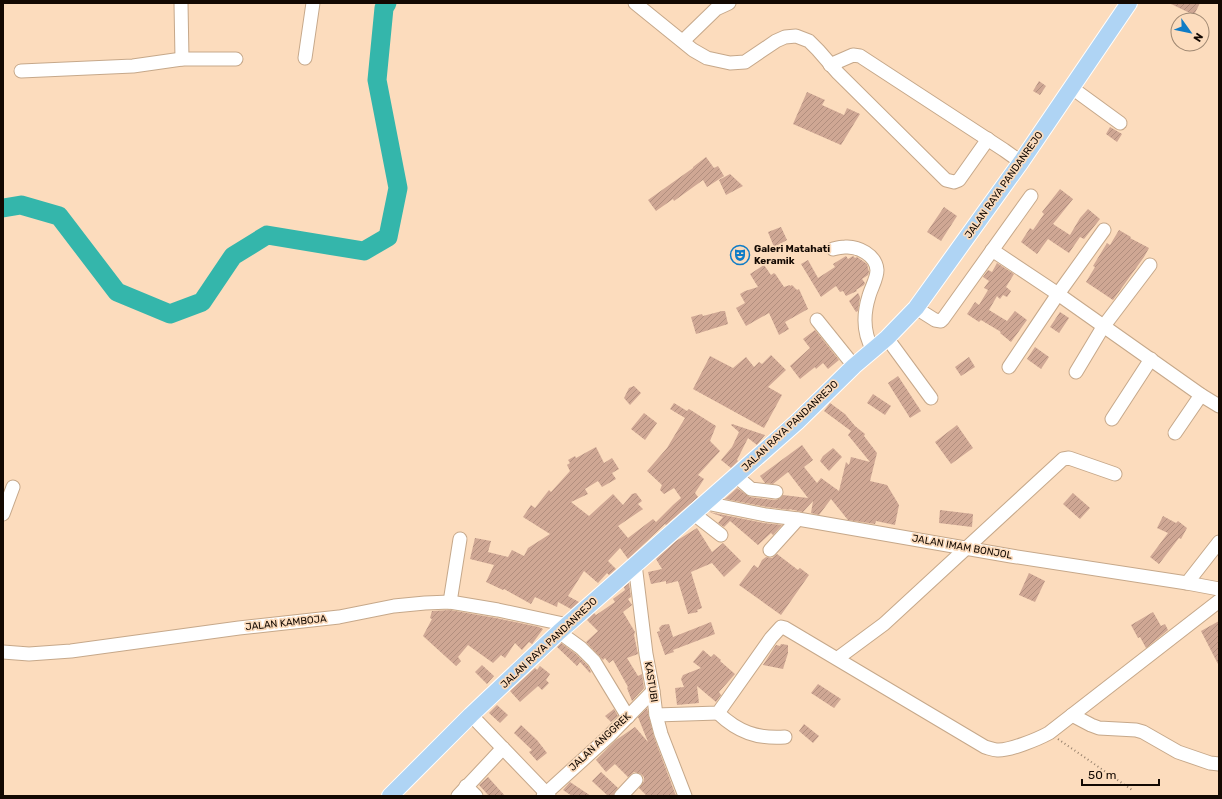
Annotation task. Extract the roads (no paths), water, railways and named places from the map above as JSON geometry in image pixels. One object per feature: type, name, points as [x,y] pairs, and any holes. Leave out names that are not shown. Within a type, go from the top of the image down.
[{"type":"main road","name":"JALAN RAYA PANDANREJO","points":[[390,796],[471,715],[564,628],[797,422],[854,366],[887,338],[916,308],[1021,162],[1129,3]]},
{"type":"street","points":[[182,3],[182,59]]},
{"type":"street","points":[[305,58],[313,3]]},
{"type":"street","points":[[635,3],[696,52],[707,58],[730,63],[745,62],[776,41],[785,37],[796,36],[809,41],[830,65],[946,180],[954,182],[958,180],[988,139]]},
{"type":"street","points":[[683,41],[716,10],[729,3]]},
{"type":"street","points":[[830,65],[853,55],[860,56],[1021,162]]},
{"type":"street","points":[[21,71],[133,66],[182,59],[236,59]]},
{"type":"street","points":[[1072,88],[1120,123]]},
{"type":"street","points":[[916,308],[935,320],[941,321],[944,319],[1031,196]]},
{"type":"street","points":[[1009,366],[1104,230]]},
{"type":"street","points":[[833,249],[846,246],[856,248],[871,257],[876,263],[877,271],[866,307],[865,329],[867,340],[873,350]]},
{"type":"street","points":[[992,250],[1219,406]]},
{"type":"street","points":[[1076,372],[1104,327],[1150,265]]},
{"type":"street","points":[[817,320],[854,366]]},
{"type":"street","points":[[887,338],[931,398]]},
{"type":"street","points":[[1112,418],[1151,359]]},
{"type":"street","points":[[1175,433],[1201,395]]},
{"type":"street","points":[[838,658],[884,624],[1063,459],[1069,458],[1115,474]]},
{"type":"street","points":[[736,476],[751,490],[776,492]]},
{"type":"street","points":[[3,514],[13,487]]},
{"type":"street","name":"JALAN IMAM BONJOL","points":[[706,503],[766,515],[798,519],[1219,589]]},
{"type":"street","points":[[694,514],[721,535]]},
{"type":"street","points":[[770,550],[798,519]]},
{"type":"street","points":[[450,602],[460,539]]},
{"type":"street","points":[[1187,583],[1219,542]]},
{"type":"street","name":"KASTUBI","points":[[635,564],[646,654],[656,715],[661,734],[685,796]]},
{"type":"street","points":[[718,713],[771,638],[781,627],[838,658],[985,747],[992,750],[1006,750],[1049,733],[1219,601]]},
{"type":"street","name":"JALAN KAMBOJA","points":[[3,652],[35,654],[71,652],[239,628],[339,617],[394,606],[450,602],[498,610],[564,628]]},
{"type":"street","points":[[564,628],[594,661],[628,717]]},
{"type":"street","name":"JALAN ANGGREK","points":[[546,795],[609,736],[653,691]]},
{"type":"street","points":[[656,715],[718,713],[731,725],[749,734],[776,738],[785,737]]},
{"type":"street","points":[[471,715],[546,795]]},
{"type":"street","points":[[1072,715],[1099,728],[1136,730],[1143,732],[1178,752],[1203,761],[1219,764]]},
{"type":"street","points":[[476,796],[462,791],[503,748]]},
{"type":"street","points":[[621,796],[636,780]]},
{"type":"waterway","points":[[3,208],[21,205],[59,216],[117,292],[170,314],[202,302],[233,256],[267,235],[364,251],[388,237],[398,188],[377,80],[384,8],[387,3]]},
{"type":"place","name":"Galeri Matahati Keramik","points":[[740,255]]}]
